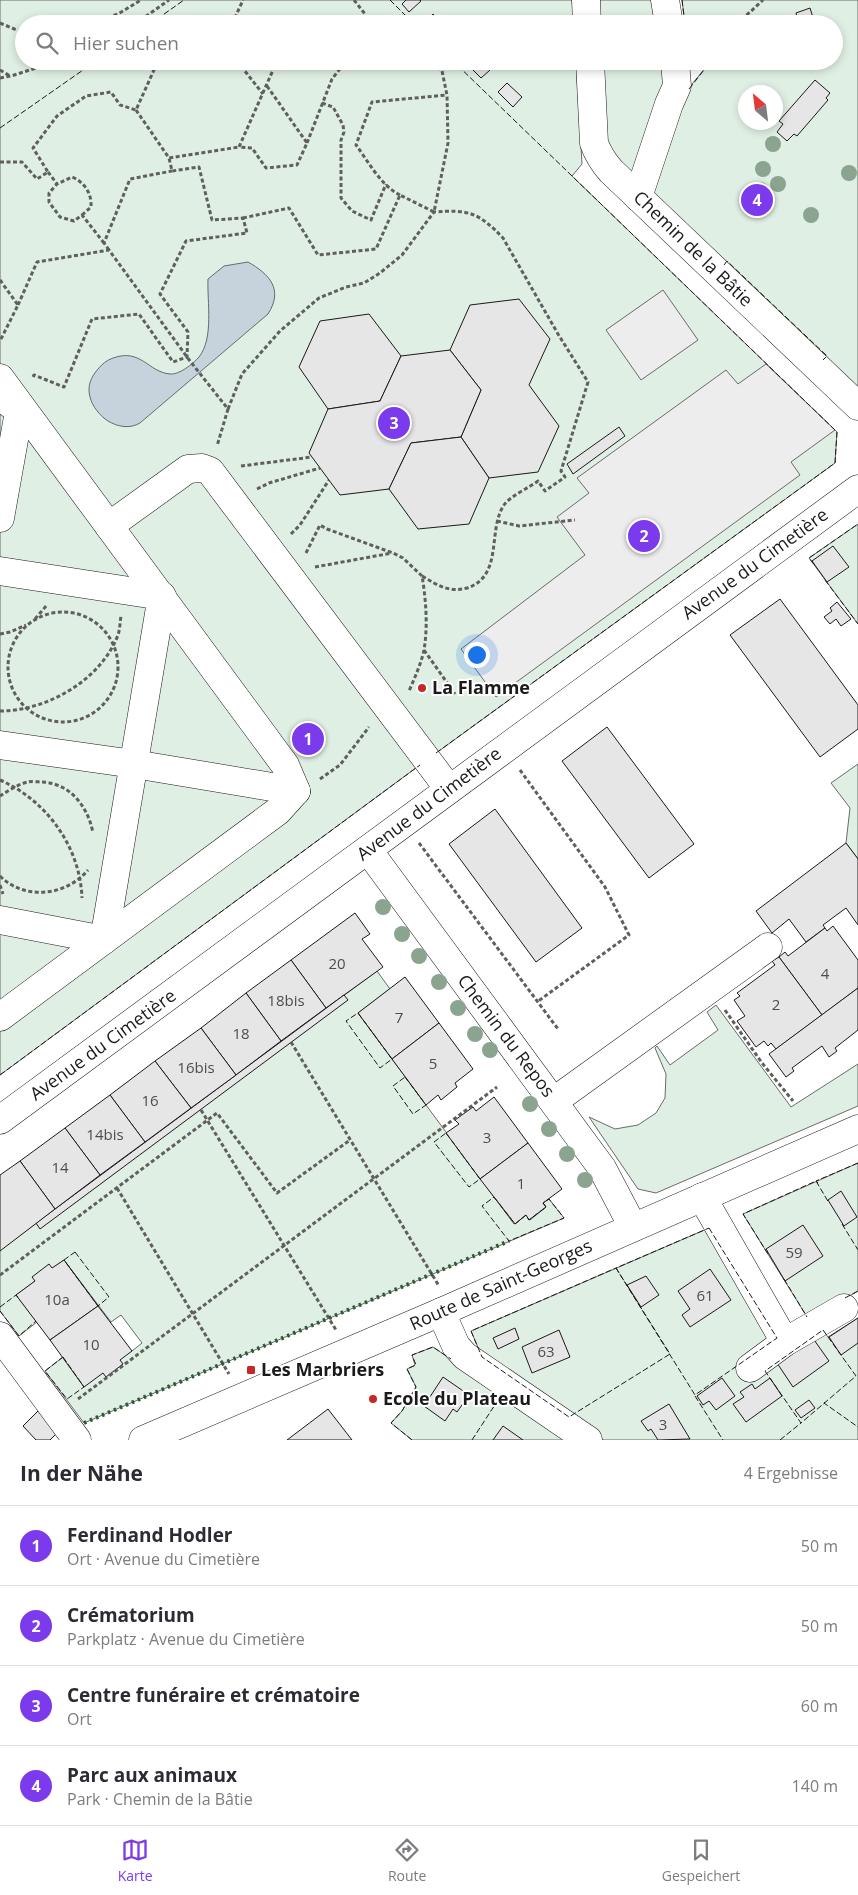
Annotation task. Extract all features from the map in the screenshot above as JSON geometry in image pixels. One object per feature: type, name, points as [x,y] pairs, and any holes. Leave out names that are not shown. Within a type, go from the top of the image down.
[{"type":"street","points":[[586,0],[587,15]]},
{"type":"street","points":[[665,0],[668,15]]},
{"type":"street","name":"Chemin de la Bâtie","points":[[590,70],[594,143],[598,153],[611,171],[858,406]]},
{"type":"street","points":[[638,197],[677,86],[676,70]]},
{"type":"street","points":[[0,378],[10,404],[109,526],[162,596],[286,765],[296,791]]},
{"type":"street","points":[[0,518],[10,404]]},
{"type":"street","points":[[109,526],[188,469],[202,468],[212,473],[449,789]]},
{"type":"street","name":"Avenue du Cimetière","points":[[0,1120],[858,489]]},
{"type":"street","points":[[0,571],[162,596]]},
{"type":"street","points":[[91,938],[134,764],[162,596]]},
{"type":"street","points":[[0,745],[134,764],[296,791]]},
{"type":"street","points":[[0,1017],[91,938],[278,811],[296,791]]},
{"type":"street","name":"Chemin du Repos","points":[[368,850],[602,1168],[633,1227]]},
{"type":"street","points":[[0,920],[91,938]]},
{"type":"street","points":[[554,1101],[768,947]]},
{"type":"street","name":"Route de Saint-Georges","points":[[143,1440],[441,1300],[633,1227],[858,1129]]},
{"type":"street","points":[[702,1197],[785,1342]]},
{"type":"street","points":[[441,1300],[456,1346],[465,1356],[588,1440]]},
{"type":"street","points":[[750,1368],[785,1342],[844,1308]]},
{"type":"street","points":[[0,1336],[77,1440]]},
{"type":"path","points":[[115,15],[141,0]]},
{"type":"path","points":[[148,15],[169,0]]},
{"type":"path","points":[[236,15],[243,0]]},
{"type":"path","points":[[354,0],[365,15]]},
{"type":"path","points":[[747,15],[763,0]]},
{"type":"path","points":[[0,23],[15,29]]},
{"type":"path","points":[[0,70],[11,76]]},
{"type":"path","points":[[0,78],[30,70]]},
{"type":"path","points":[[136,110],[154,70]]},
{"type":"path","points":[[244,70],[263,94]]},
{"type":"path","points":[[239,147],[273,70]]},
{"type":"path","points":[[170,158],[239,147],[252,148],[266,168],[297,165],[332,78],[339,70]]},
{"type":"path","points":[[312,456],[238,466],[212,473],[228,409],[242,374],[280,331],[319,298],[346,287],[364,283],[402,255],[434,212],[448,143],[448,95],[441,70]]},
{"type":"path","points":[[267,86],[307,143]]},
{"type":"path","points":[[57,184],[33,148],[57,116],[86,96],[111,92],[120,105],[136,110],[170,158],[172,170]]},
{"type":"path","points":[[422,576],[447,590],[457,590],[477,584],[485,576],[496,539],[497,522],[504,504],[538,481],[545,490],[565,476],[561,471],[588,382],[503,238],[492,226],[466,211],[434,212],[392,191],[356,144],[372,102],[448,95]]},
{"type":"path","points":[[322,103],[333,107],[343,125],[341,198],[352,211],[371,220],[386,184]]},
{"type":"path","points":[[0,162],[22,162],[37,179],[48,172]]},
{"type":"path","points":[[104,243],[130,179],[172,170],[199,167],[212,220],[243,218],[289,208],[318,255],[376,249],[400,195]]},
{"type":"path","points":[[72,177],[80,180],[92,198],[91,207],[82,214],[74,221],[60,217],[49,202],[49,193],[57,184],[72,177]]},
{"type":"path","points":[[82,214],[187,357],[228,409]]},
{"type":"path","points":[[187,357],[188,332],[160,294],[186,241],[247,233],[243,218]]},
{"type":"path","points":[[0,341],[37,262],[109,250]]},
{"type":"path","points":[[0,280],[18,305]]},
{"type":"path","points":[[10,404],[34,375],[64,386],[92,319],[139,314],[173,362],[187,357]]},
{"type":"path","points":[[269,483],[320,468]]},
{"type":"path","points":[[300,524],[329,480]]},
{"type":"path","points":[[497,522],[519,526],[575,520]]},
{"type":"path","points":[[293,580],[320,525],[327,529]]},
{"type":"path","points":[[293,580],[316,567],[393,553]]},
{"type":"path","points":[[0,634],[10,632],[32,623],[46,615],[55,613],[72,612],[99,625],[113,643],[118,659],[115,685],[100,708],[88,716],[62,722],[37,716],[26,707],[8,680],[7,669],[13,645],[20,633],[32,623],[48,603],[53,580]]},
{"type":"path","points":[[0,711],[26,707],[49,700],[77,685],[96,667],[118,634],[126,591]]},
{"type":"path","points":[[424,649],[455,694]]},
{"type":"path","points":[[504,748],[605,887],[629,935],[537,1002]]},
{"type":"path","points":[[0,780],[28,795],[43,809],[65,836],[77,864],[91,938]]},
{"type":"path","points":[[0,796],[29,781],[46,782],[60,786],[71,792],[81,802],[87,814],[94,839]]},
{"type":"path","points":[[419,842],[558,1029]]},
{"type":"path","points":[[0,876],[16,887],[30,892],[47,892],[62,889],[80,879],[93,864]]},
{"type":"path","points":[[710,989],[762,1063],[793,1101]]},
{"type":"path","points":[[291,1042],[374,1179],[441,1300]]},
{"type":"path","points":[[58,1414],[497,1087]]},
{"type":"path","points":[[201,1110],[337,1332]]},
{"type":"path","points":[[0,1275],[217,1114],[277,1193],[350,1140]]},
{"type":"path","points":[[117,1188],[231,1378]]},
{"type":"green space","points":[[0,0],[572,0],[573,15],[15,15],[15,70],[577,70],[582,164],[572,176],[837,432],[835,463],[428,759],[0,1075]]},
{"type":"green space","points":[[597,0],[657,0],[660,15],[598,15]]},
{"type":"green space","points":[[682,0],[858,0],[858,396],[821,362],[826,356],[727,262],[722,268],[654,196],[654,187],[671,118],[692,84],[704,70],[843,70],[843,15],[684,15]]},
{"type":"green space","points":[[600,70],[666,70],[642,168],[631,175],[604,140]]},
{"type":"green space","points":[[858,524],[858,624],[809,558]]},
{"type":"green space","points":[[858,764],[858,859],[846,843],[850,808],[831,783]]},
{"type":"green space","points":[[377,971],[390,989],[358,1013],[514,1224],[526,1215],[530,1220],[546,1207],[543,1203],[549,1199],[564,1218],[84,1423],[45,1371],[63,1357],[132,1351],[142,1343],[121,1315],[111,1322],[64,1260],[16,1295],[37,1322],[19,1336],[0,1311],[0,1250]]},
{"type":"green space","points":[[716,1005],[791,1107],[858,1064],[858,1106],[656,1193],[638,1189],[589,1117],[615,1129],[638,1125],[656,1113],[665,1098],[666,1074],[655,1048],[657,1046],[670,1065],[718,1030],[707,1012]]},
{"type":"green space","points":[[858,1163],[858,1291],[809,1320],[743,1214]]},
{"type":"green space","points":[[709,1228],[777,1338],[823,1330],[828,1337],[858,1318],[858,1440],[603,1440],[482,1357],[471,1331]]},
{"type":"green space","points":[[433,1347],[569,1440],[412,1440],[391,1423],[402,1411],[416,1387],[407,1369],[415,1365],[412,1355]]},
{"type":"shaded area","points":[[248,262],[268,277],[272,283],[275,297],[268,314],[140,423],[128,427],[120,426],[102,416],[93,404],[89,393],[89,385],[100,367],[113,358],[123,356],[138,358],[162,372],[170,374],[182,371],[190,366],[199,357],[207,340],[209,320],[208,279],[224,266]]},
{"type":"shaded area","points":[[663,290],[698,340],[641,380],[606,330]]},
{"type":"shaded area","points":[[766,364],[835,430],[791,462],[800,475],[496,697],[461,649],[585,555],[557,517],[589,493],[577,478],[726,370],[738,384]]},
{"type":"building","points":[[406,0],[421,1],[409,12],[402,4]]},
{"type":"building","points":[[810,8],[812,15],[797,15],[796,13]]},
{"type":"building","points":[[473,70],[490,70],[481,78]]},
{"type":"building","points":[[815,80],[830,93],[826,98],[828,100],[797,136],[794,134],[787,141],[777,132],[783,130],[783,116]]},
{"type":"building","points":[[507,83],[522,97],[513,107],[498,92]]},
{"type":"building","points":[[519,299],[550,339],[529,385],[559,426],[538,472],[489,478],[461,437],[481,390],[450,350],[470,305]]},
{"type":"building","points":[[369,314],[401,356],[380,401],[328,409],[299,367],[320,321]]},
{"type":"building","points":[[450,350],[481,390],[461,437],[411,443],[389,489],[340,495],[309,453],[328,409],[380,401],[401,356]]},
{"type":"building","points":[[619,427],[625,436],[573,474],[567,464]]},
{"type":"building","points":[[461,437],[489,478],[469,524],[418,529],[389,489],[411,443]]},
{"type":"building","points":[[833,546],[849,567],[827,582],[812,561]]},
{"type":"building","points":[[780,599],[858,705],[858,729],[820,757],[730,635]]},
{"type":"building","points":[[837,602],[851,619],[841,626],[836,619],[830,624],[824,617],[832,611],[830,608]]},
{"type":"building","points":[[607,727],[694,844],[649,878],[562,761]]},
{"type":"building","points":[[495,809],[582,928],[536,962],[449,844]]},
{"type":"building","points":[[846,843],[858,859],[858,925],[846,908],[823,925],[825,928],[806,942],[789,919],[772,933],[756,911]]},
{"type":"building","points":[[355,913],[370,934],[362,939],[383,967],[326,1008],[291,960]]},
{"type":"building","points":[[833,926],[858,960],[858,988],[822,1015],[779,957],[785,952],[788,956],[825,928],[827,931]]},
{"type":"building","points":[[779,957],[822,1015],[776,1049],[771,1043],[768,1046],[764,1041],[756,1047],[737,1021],[745,1016],[734,1000],[740,996],[737,993],[775,965],[772,961]]},
{"type":"building","points":[[291,960],[326,1008],[281,1041],[246,993]]},
{"type":"building","points":[[405,977],[439,1023],[392,1059],[358,1013]]},
{"type":"building","points":[[858,988],[858,1030],[835,1048],[837,1051],[829,1057],[822,1046],[792,1068],[794,1071],[786,1077],[769,1054]]},
{"type":"building","points":[[246,993],[281,1041],[236,1075],[201,1028]]},
{"type":"building","points":[[344,995],[348,1000],[40,1229],[36,1223]]},
{"type":"building","points":[[439,1023],[473,1069],[455,1083],[457,1087],[441,1100],[438,1095],[426,1105],[392,1059]]},
{"type":"building","points":[[201,1028],[236,1075],[191,1108],[155,1061]]},
{"type":"building","points":[[155,1061],[191,1108],[145,1142],[110,1095]]},
{"type":"building","points":[[110,1095],[145,1142],[100,1175],[65,1128]]},
{"type":"building","points":[[494,1097],[528,1143],[480,1179],[446,1133],[459,1124],[455,1120],[473,1107],[476,1111]]},
{"type":"building","points":[[65,1128],[100,1175],[55,1209],[20,1161]]},
{"type":"building","points":[[528,1143],[562,1189],[543,1203],[546,1207],[529,1220],[526,1215],[515,1224],[480,1179]]},
{"type":"building","points":[[20,1161],[55,1209],[0,1251],[0,1175]]},
{"type":"building","points":[[841,1191],[857,1217],[844,1226],[828,1200]]},
{"type":"building","points":[[803,1225],[823,1256],[785,1281],[766,1249]]},
{"type":"building","points":[[64,1260],[98,1306],[50,1340],[16,1295],[35,1281],[32,1277],[49,1264],[52,1268]]},
{"type":"building","points":[[710,1269],[731,1300],[690,1327],[682,1315],[690,1309],[678,1291]]},
{"type":"building","points":[[646,1276],[659,1295],[641,1307],[627,1285]]},
{"type":"building","points":[[98,1306],[132,1351],[120,1360],[123,1364],[106,1377],[103,1373],[84,1387],[50,1340]]},
{"type":"building","points":[[858,1318],[858,1343],[841,1355],[829,1337]]},
{"type":"building","points":[[515,1328],[519,1339],[498,1349],[493,1338]]},
{"type":"building","points":[[559,1330],[570,1357],[532,1373],[522,1347]]},
{"type":"building","points":[[812,1337],[829,1361],[793,1387],[777,1363]]},
{"type":"building","points":[[443,1377],[469,1395],[457,1412],[453,1409],[445,1421],[424,1406]]},
{"type":"building","points":[[722,1378],[735,1396],[716,1410],[709,1401],[703,1405],[697,1396]]},
{"type":"building","points":[[770,1378],[782,1396],[746,1422],[733,1404],[744,1397],[740,1392],[752,1384],[755,1389]]},
{"type":"building","points":[[809,1400],[815,1408],[801,1418],[795,1410]]},
{"type":"building","points":[[669,1404],[690,1439],[658,1440],[651,1429],[648,1431],[641,1421]]},
{"type":"building","points":[[328,1409],[352,1440],[287,1440]]},
{"type":"building","points":[[38,1411],[58,1432],[50,1440],[36,1440],[23,1426]]},
{"type":"building","points":[[503,1426],[523,1440],[493,1440]]},
{"type":"hedge","points":[[84,1423],[509,1241]]},
{"type":"fence","points":[[163,15],[184,0]]},
{"type":"fence","points":[[390,0],[405,15]]},
{"type":"fence","points":[[682,0],[684,15]]},
{"type":"fence","points":[[0,128],[83,70]]},
{"type":"fence","points":[[436,753],[835,463],[837,432],[462,70]]},
{"type":"fence","points":[[689,89],[704,70]]},
{"type":"fence","points":[[724,265],[727,261],[827,356],[823,360]]},
{"type":"fence","points":[[814,564],[809,558],[858,524]]},
{"type":"fence","points":[[825,580],[858,624]]},
{"type":"fence","points":[[0,1075],[420,765]]},
{"type":"fence","points":[[358,1013],[392,1059],[380,1068],[346,1021],[358,1013]]},
{"type":"fence","points":[[405,1077],[426,1105],[413,1114],[393,1086],[405,1077]]},
{"type":"fence","points":[[446,1133],[480,1179],[469,1187],[434,1142],[446,1133]]},
{"type":"fence","points":[[818,1183],[816,1181],[858,1163]]},
{"type":"fence","points":[[768,1254],[743,1214],[816,1181],[829,1203]]},
{"type":"fence","points":[[494,1197],[515,1224],[526,1215],[529,1220],[546,1207],[543,1203],[549,1199],[564,1218],[509,1241],[482,1206],[494,1197]]},
{"type":"fence","points":[[842,1224],[858,1250]]},
{"type":"fence","points":[[709,1228],[777,1338],[695,1395],[616,1268],[709,1228]]},
{"type":"fence","points":[[75,1252],[109,1297],[98,1306],[64,1260],[75,1252]]},
{"type":"fence","points":[[616,1268],[670,1354],[569,1417],[482,1357],[471,1331],[616,1268]]},
{"type":"fence","points":[[784,1279],[807,1317]]},
{"type":"fence","points":[[845,1298],[858,1291]]},
{"type":"fence","points":[[0,1307],[16,1295],[18,1297]]},
{"type":"fence","points":[[0,1311],[19,1336],[36,1321]]},
{"type":"fence","points":[[823,1330],[856,1376],[801,1423],[765,1371],[823,1330]]},
{"type":"fence","points":[[412,1440],[391,1423],[402,1411],[416,1387],[407,1369],[416,1365],[412,1355],[433,1347],[451,1359]]},
{"type":"fence","points":[[63,1357],[84,1387],[67,1399],[45,1371],[63,1357]]},
{"type":"fence","points":[[472,1440],[502,1394]]},
{"type":"fence","points":[[695,1396],[723,1440]]},
{"type":"fence","points":[[825,1402],[858,1427]]},
{"type":"fence","points":[[780,1440],[801,1423]]},
{"type":"place","name":"Parc aux animaux","points":[[757,200]]},
{"type":"place","name":"Centre funéraire et crématoire","points":[[394,423]]},
{"type":"place","name":"Crématorium","points":[[644,536]]},
{"type":"place","name":"La Flamme","points":[[422,688]]},
{"type":"place","name":"Ferdinand Hodler","points":[[308,739]]},
{"type":"place","name":"Les Marbriers","points":[[251,1370]]},
{"type":"place","name":"Ecole du Plateau","points":[[373,1399]]}]
